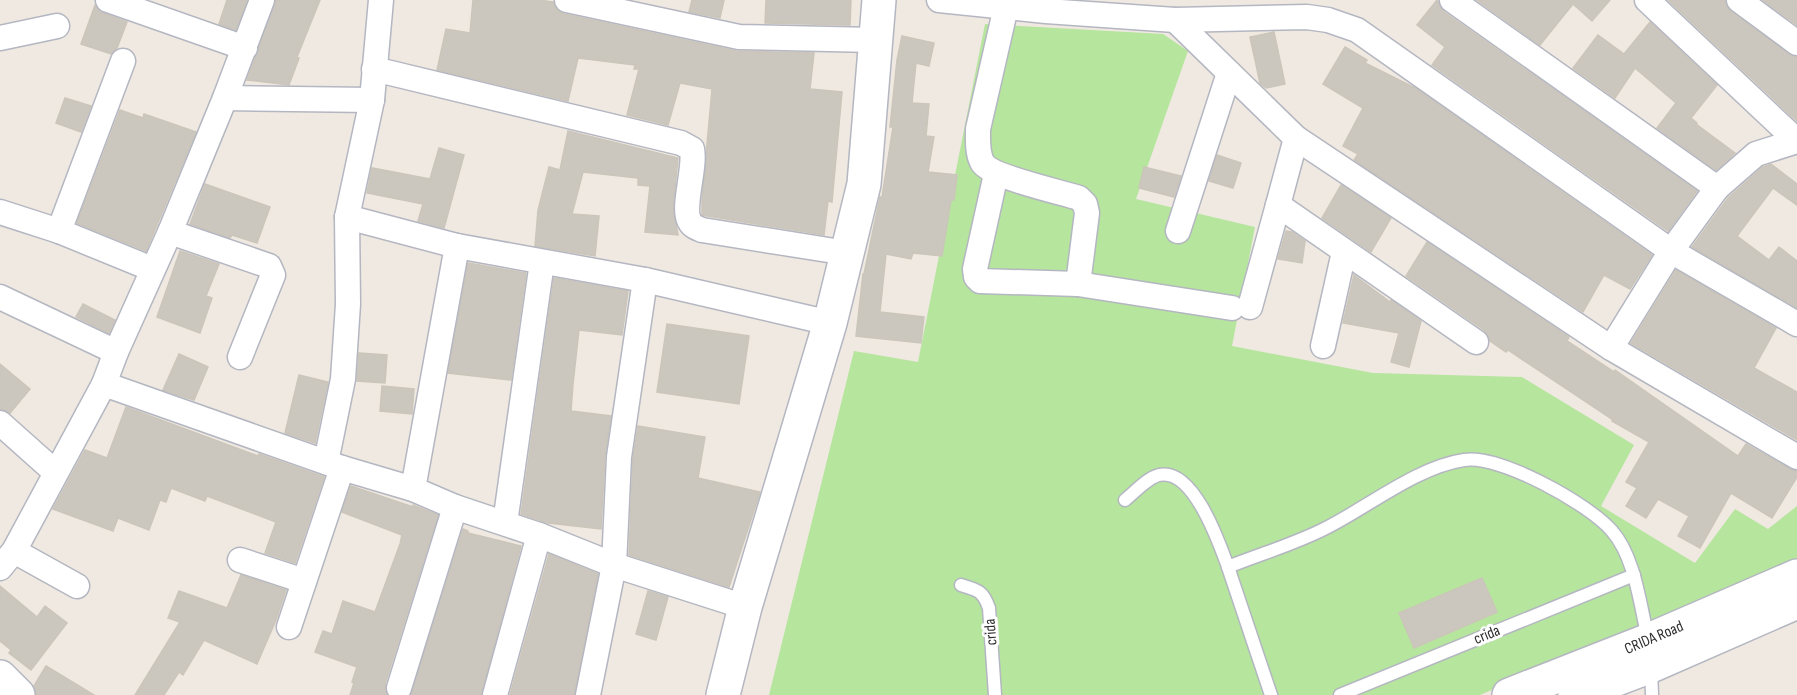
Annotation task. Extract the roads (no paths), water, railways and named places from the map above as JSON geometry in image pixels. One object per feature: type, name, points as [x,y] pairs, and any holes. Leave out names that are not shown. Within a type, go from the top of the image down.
[{"type":"street","points":[[108,0],[245,48]]},
{"type":"street","points":[[77,586],[7,560],[104,384],[170,232],[245,48],[262,0]]},
{"type":"street","points":[[289,627],[304,581],[334,465],[348,304],[347,217],[372,100],[381,0]]},
{"type":"street","points":[[567,0],[739,37],[874,40]]},
{"type":"street","points":[[723,695],[745,607],[830,323],[864,184],[879,0]]},
{"type":"street","points":[[939,0],[1006,7],[1047,5],[1175,20],[1307,17],[1328,20],[1357,30],[1671,251],[1797,324]]},
{"type":"street","points":[[1452,0],[1717,188]]},
{"type":"street","points":[[1611,348],[1671,251],[1717,188],[1756,154],[1797,141],[1647,0]]},
{"type":"street","points":[[1739,0],[1797,43]]},
{"type":"street","points":[[1006,7],[978,129],[978,146],[983,164],[996,174],[1079,198],[1085,204],[1087,213],[1078,284]]},
{"type":"street","points":[[1175,20],[1296,138],[1611,348],[1797,457]]},
{"type":"street","points":[[0,38],[57,26]]},
{"type":"street","points":[[59,231],[123,61]]},
{"type":"street","points":[[374,69],[681,143],[692,149],[694,159],[687,217],[691,225],[702,230],[847,254]]},
{"type":"street","points":[[1178,231],[1229,73]]},
{"type":"street","points":[[225,98],[372,100]]},
{"type":"street","points":[[996,174],[975,269],[976,277],[980,281],[1078,284],[1241,308],[1278,205],[1296,138]]},
{"type":"street","points":[[1278,205],[1476,342]]},
{"type":"street","points":[[0,212],[59,231],[152,269]]},
{"type":"street","points":[[347,217],[457,246],[645,280],[830,323]]},
{"type":"street","points":[[170,232],[269,266],[272,270],[273,275],[240,357]]},
{"type":"street","points":[[413,489],[457,246]]},
{"type":"street","points":[[1323,346],[1344,252]]},
{"type":"street","points":[[505,523],[542,262]]},
{"type":"street","points":[[588,695],[614,565],[619,457],[645,280]]},
{"type":"street","points":[[0,297],[116,352]]},
{"type":"street","points":[[104,384],[334,465],[413,489],[455,507],[539,535],[614,565],[745,607]]},
{"type":"street","points":[[0,423],[55,472]]},
{"type":"street","points":[[399,688],[455,507]]},
{"type":"street","points":[[495,695],[539,535]]},
{"type":"street","points":[[240,560],[304,581]]},
{"type":"street","name":"CRIDA Road","points":[[1509,695],[1651,667],[1797,576]]},
{"type":"street","name":"CRIDA Road","points":[[1575,695],[1651,667],[1797,602]]},
{"type":"street","points":[[0,676],[18,695]]},
{"type":"lane","points":[[1228,567],[1324,529],[1433,468],[1465,459],[1489,460],[1533,478],[1575,501],[1612,531],[1634,575],[1651,667]]},
{"type":"lane","points":[[1125,500],[1154,477],[1162,474],[1171,475],[1190,488],[1228,567],[1271,695]]},
{"type":"lane","name":"crida","points":[[1340,695],[1634,575]]},
{"type":"lane","name":"crida","points":[[962,585],[977,589],[985,597],[989,608],[994,695]]}]
